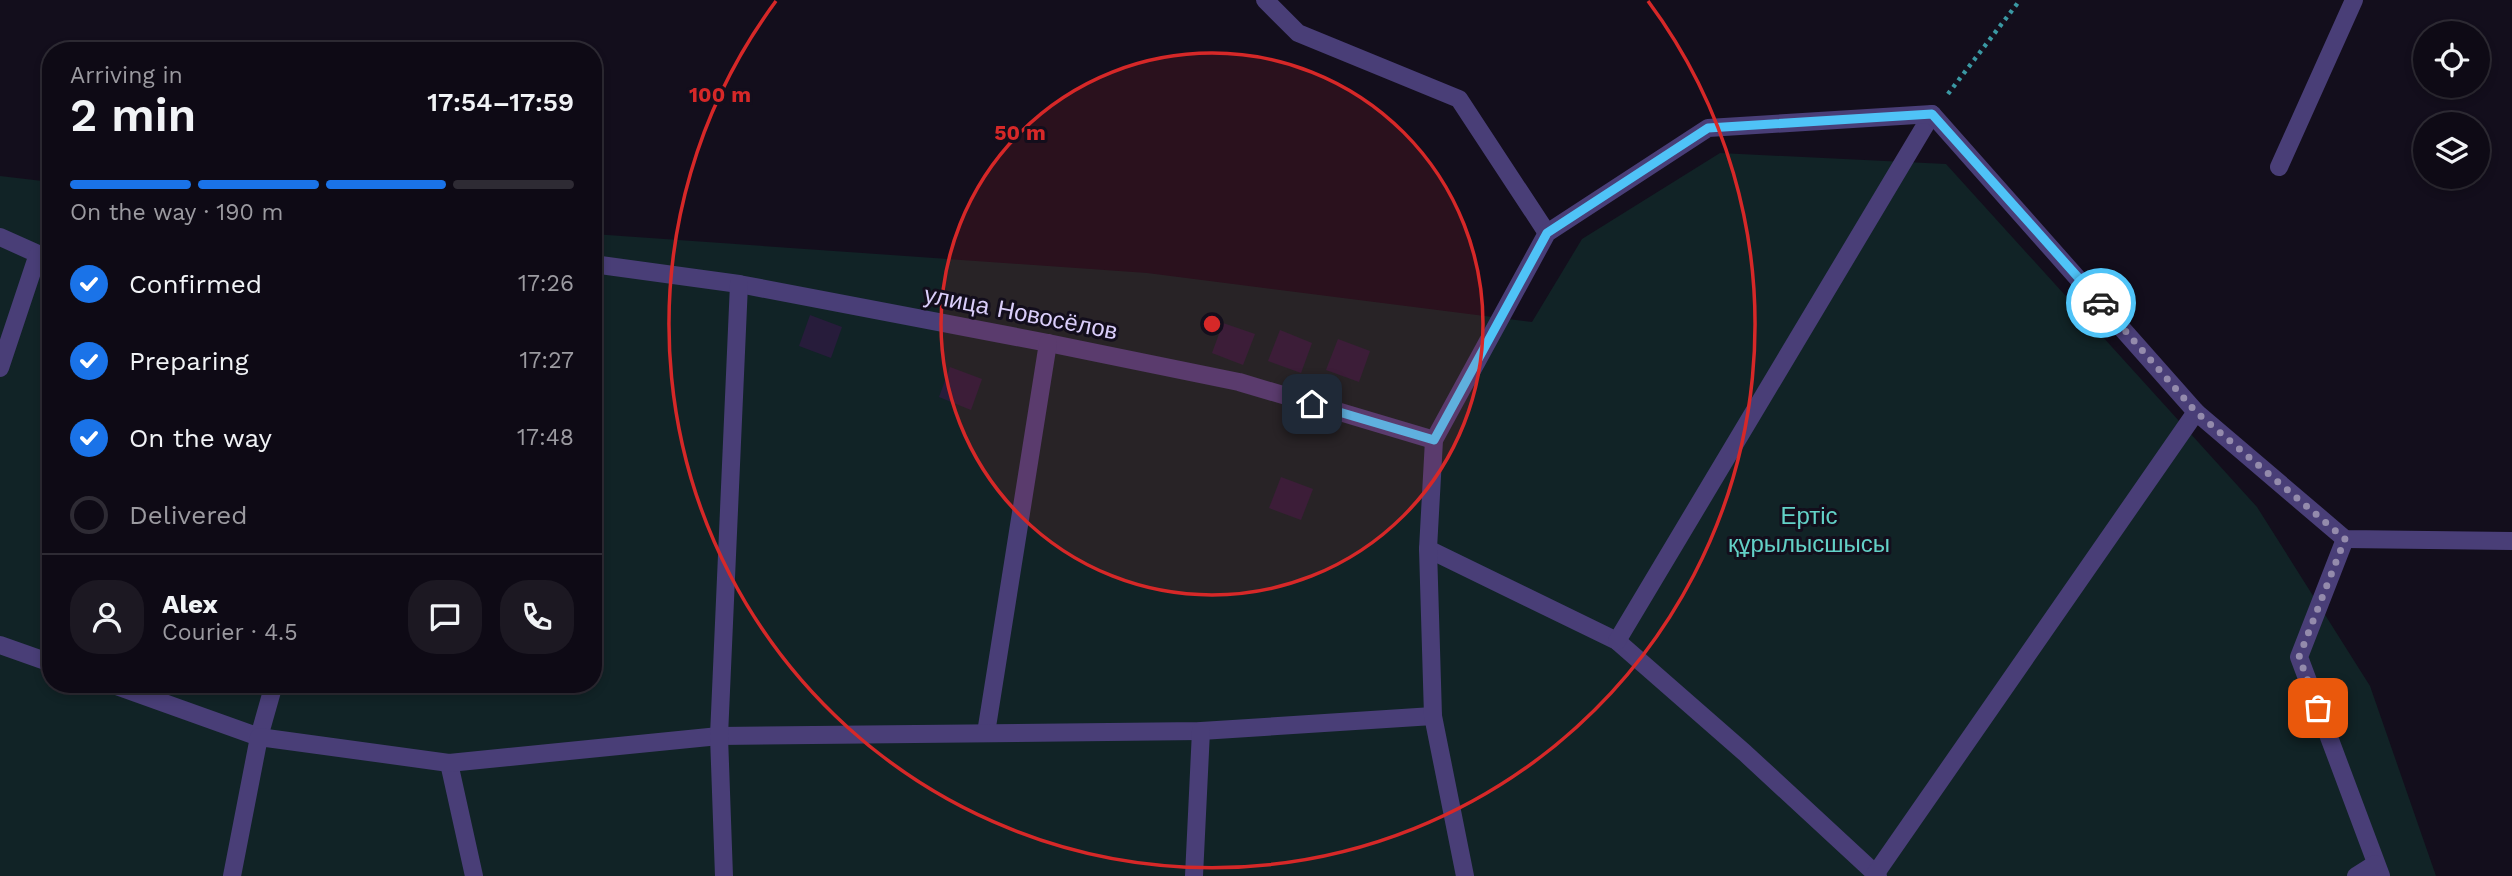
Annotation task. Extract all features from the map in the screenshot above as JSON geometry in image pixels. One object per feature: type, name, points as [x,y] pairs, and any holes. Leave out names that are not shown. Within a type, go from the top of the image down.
[{"type":"street","points":[[1265,0],[1298,33],[1460,99],[1547,233]]},
{"type":"street","points":[[2279,167],[2354,0]]},
{"type":"street","points":[[1465,876],[1433,716],[1427,549],[1434,440],[1547,233],[1708,128],[1932,114]]},
{"type":"street","points":[[1932,114],[2196,412],[2345,539],[2512,541]]},
{"type":"street","points":[[1617,641],[1932,114]]},
{"type":"street","points":[[0,237],[42,253]]},
{"type":"street","points":[[0,369],[42,259]]},
{"type":"street","name":"улица Новосёлов","points":[[602,265],[739,284],[1048,342],[1239,382],[1434,440]]},
{"type":"street","points":[[724,876],[719,736],[739,284]]},
{"type":"street","points":[[986,733],[1048,342]]},
{"type":"street","points":[[1427,549],[1617,641],[1745,752],[1876,875],[2196,412]]},
{"type":"street","points":[[2345,539],[2299,657],[2378,870],[2356,876]]},
{"type":"street","points":[[0,645],[42,660]]},
{"type":"street","points":[[136,693],[259,737],[449,763],[719,736],[1201,732],[1433,716]]},
{"type":"street","points":[[232,876],[259,737],[271,693]]},
{"type":"street","points":[[1194,876],[1201,732]]},
{"type":"street","points":[[449,763],[474,876]]},
{"type":"path","points":[[1932,114],[2020,0]]},
{"type":"green space","name":"Ертіс құрылысшысы","points":[[1720,153],[1946,164],[2257,507],[2370,686],[2436,876],[0,876],[0,176],[42,181],[42,693],[602,693],[602,235],[1147,273],[1532,322],[1582,239]]},
{"type":"building","points":[[810,315],[842,327],[831,358],[799,346]]},
{"type":"building","points":[[1223,323],[1255,334],[1243,365],[1212,353]]},
{"type":"building","points":[[1280,330],[1312,343],[1301,373],[1268,361]]},
{"type":"building","points":[[1338,339],[1370,351],[1359,382],[1326,370]]},
{"type":"building","points":[[950,367],[982,379],[971,410],[939,397]]},
{"type":"building","points":[[1281,477],[1313,489],[1301,520],[1269,508]]},
{"type":"way so far","points":[[2101,303],[2196,412],[2345,539],[2299,657],[2318,708]]},
{"type":"route","points":[[1312,404],[1434,440],[1547,233],[1708,128],[1932,114],[2101,303]]}]
